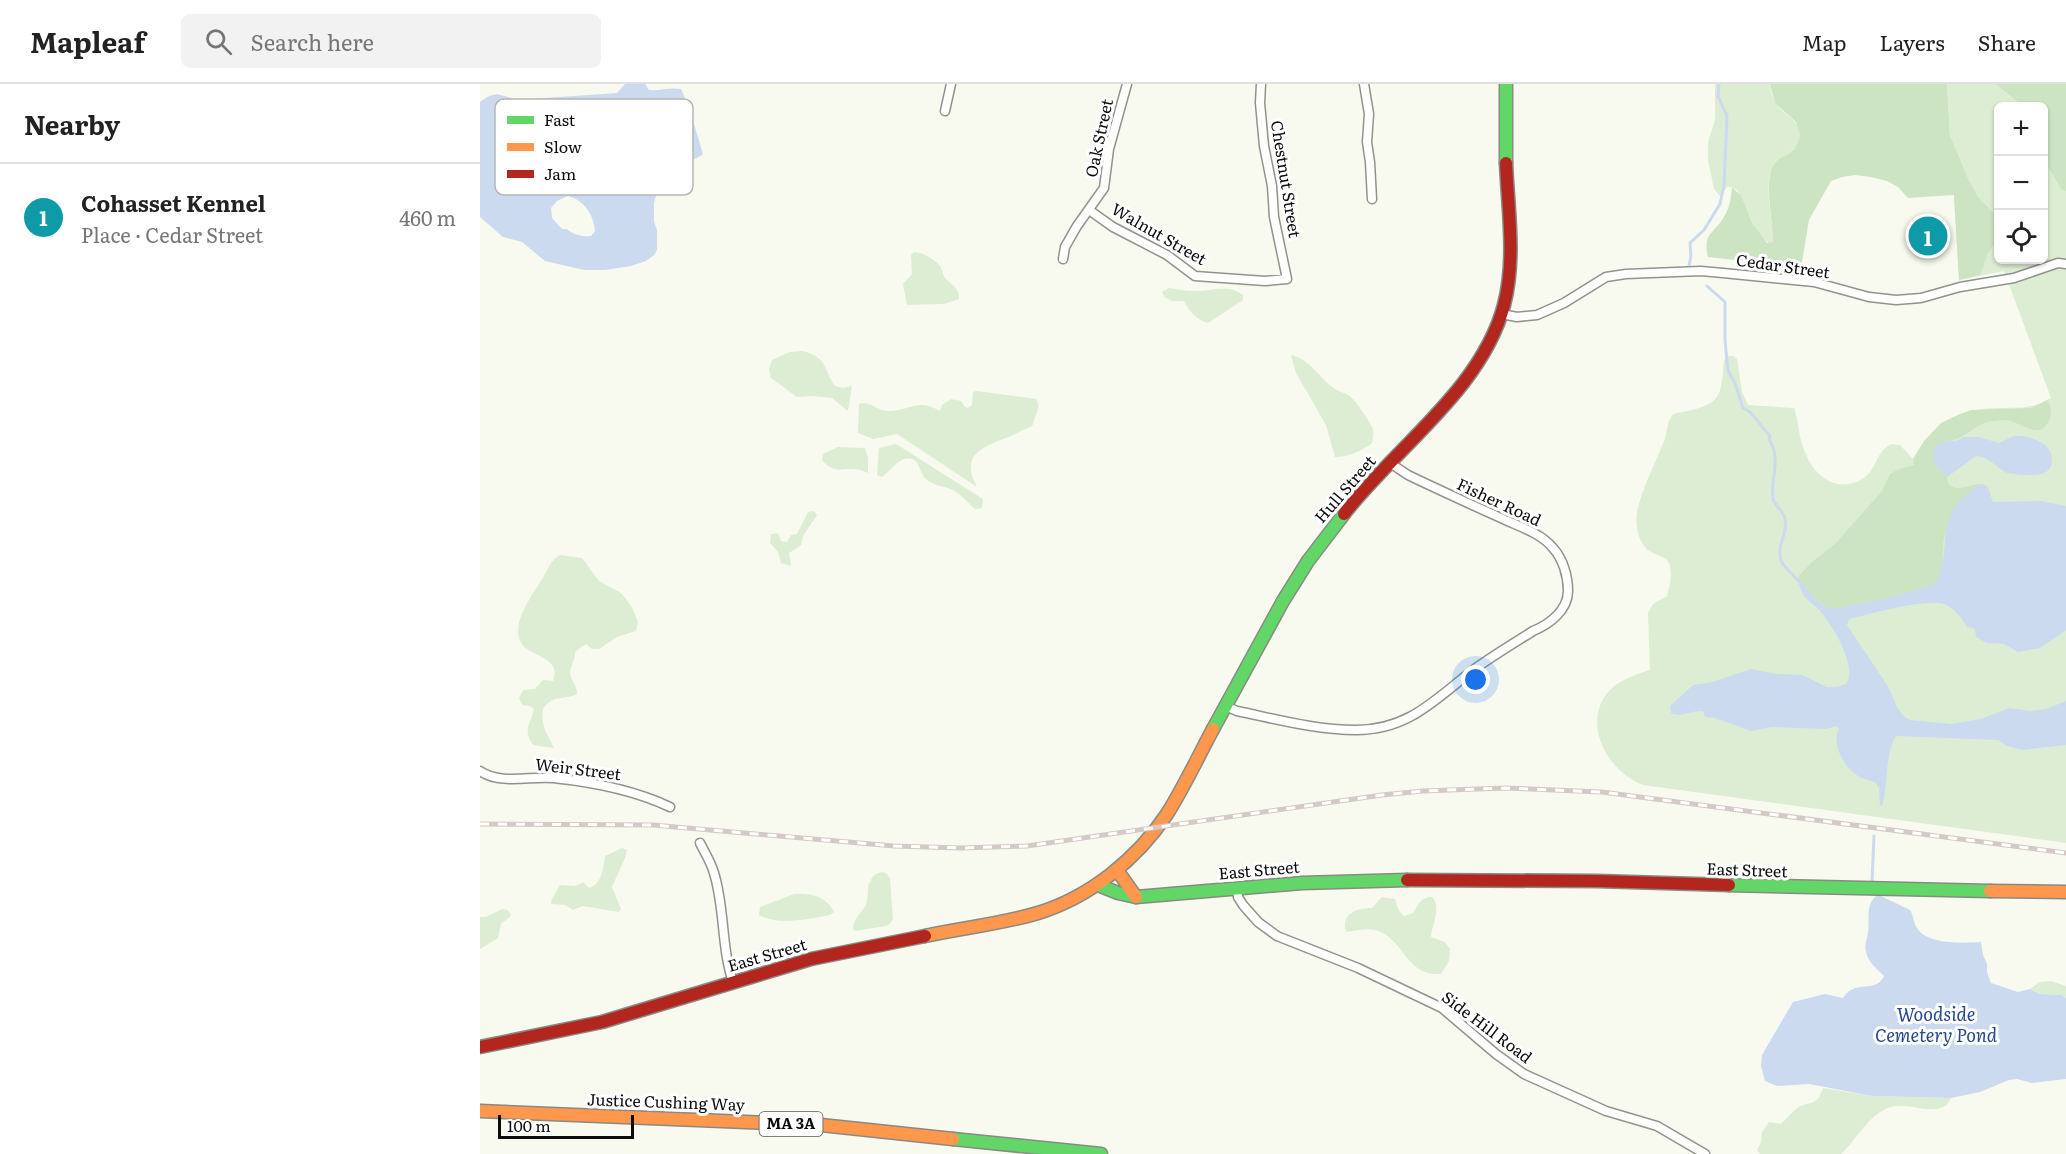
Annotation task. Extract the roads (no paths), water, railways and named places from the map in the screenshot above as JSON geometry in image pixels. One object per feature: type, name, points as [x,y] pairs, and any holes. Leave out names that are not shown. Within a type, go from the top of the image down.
[{"type":"main road","name":"Hull Street","points":[[1098,885],[1118,870],[1144,843],[1167,813],[1283,601],[1311,556],[1336,522],[1466,380],[1489,344],[1501,314],[1508,284],[1511,253],[1505,146],[1506,84]]},
{"type":"main road","points":[[1118,870],[1136,897]]},
{"type":"main road","name":"East Street","points":[[480,1047],[602,1022],[733,982],[844,952],[1028,915],[1062,904],[1098,885],[1136,897],[1342,881],[1574,881],[2066,892]]},
{"type":"main road","name":"Justice Cushing Way","points":[[480,1111],[821,1125],[1101,1154]]},
{"type":"street","points":[[945,111],[951,84]]},
{"type":"street","name":"Oak Street","points":[[1063,259],[1065,247],[1105,185],[1109,149],[1127,84]]},
{"type":"street","name":"Chestnut Street","points":[[1261,84],[1260,102],[1264,146],[1272,186],[1274,217],[1287,279]]},
{"type":"street","points":[[1364,84],[1369,114],[1367,142],[1372,199]]},
{"type":"street","name":"Walnut Street","points":[[1089,210],[1113,227],[1167,255],[1195,276],[1265,281],[1287,279]]},
{"type":"street","name":"Cedar Street","points":[[1501,314],[1517,317],[1537,315],[1564,303],[1600,280],[1611,275],[1626,273],[1701,271],[1814,282],[1869,297],[1896,300],[1921,298],[1970,285],[2014,278],[2058,263],[2066,264]]},
{"type":"street","name":"Fisher Road","points":[[1225,706],[1237,711],[1342,729],[1367,729],[1394,723],[1428,707],[1475,669],[1542,627],[1562,609],[1568,596],[1567,577],[1558,554],[1548,542],[1408,475],[1390,463]]},
{"type":"street","name":"Weir Street","points":[[480,771],[493,778],[555,778],[630,791],[670,807]]},
{"type":"street","points":[[700,843],[713,870],[718,887],[727,956],[733,982]]},
{"type":"street","name":"Side Hill Road","points":[[1237,888],[1238,897],[1243,905],[1263,926],[1277,936],[1358,968],[1442,1008],[1496,1054],[1524,1074],[1606,1111],[1657,1126],[1705,1154]]},
{"type":"water","points":[[625,84],[645,84],[649,90],[681,89],[685,99],[530,99],[617,93]]},
{"type":"water","points":[[497,94],[515,99],[495,99],[495,195],[656,195],[654,221],[657,230],[657,250],[654,255],[646,261],[631,266],[584,270],[545,261],[522,242],[503,237],[480,217],[480,102]],"holes":[[[568,196],[579,201],[590,214],[594,225],[595,231],[591,236],[578,235],[562,229],[552,218],[551,208],[557,201]]]},
{"type":"water","points":[[693,120],[703,154],[693,159]]},
{"type":"water","points":[[2014,436],[2030,438],[2048,448],[2052,461],[2046,472],[2038,475],[2012,474],[1985,458],[1976,456],[1947,477],[1934,464],[1933,450],[1936,445],[1947,440],[1956,441],[1964,437],[1979,437],[1999,443]]},
{"type":"water","points":[[1979,484],[1988,487],[1993,502],[2041,501],[2066,506],[2066,630],[2040,648],[2018,652],[2004,644],[1987,643],[1976,637],[1975,629],[1967,627],[1948,606],[1935,603],[1897,607],[1849,619],[1847,625],[1887,685],[1898,709],[1910,720],[1951,724],[1981,719],[2009,708],[2031,711],[2046,709],[2066,701],[2066,745],[2022,750],[2007,746],[1998,740],[1896,736],[1890,752],[1884,797],[1882,806],[1880,806],[1879,788],[1876,783],[1856,775],[1842,759],[1837,747],[1839,729],[1837,726],[1826,729],[1772,727],[1751,731],[1715,718],[1705,717],[1703,711],[1679,715],[1671,713],[1670,706],[1693,685],[1712,682],[1751,669],[1777,674],[1802,675],[1827,687],[1846,684],[1849,676],[1847,657],[1832,627],[1821,612],[1804,596],[1797,578],[1821,604],[1834,609],[1898,595],[1934,584],[1941,570],[1952,511]]},
{"type":"water","name":"Woodside Cemetery Pond","points":[[1876,896],[1881,896],[1910,910],[1917,928],[1929,938],[1947,942],[1981,942],[1991,983],[2018,992],[2030,989],[2040,994],[2061,995],[2066,998],[2066,1079],[2032,1083],[2017,1079],[2009,1080],[1980,1092],[1951,1098],[1872,1096],[1809,1084],[1777,1086],[1765,1081],[1761,1066],[1762,1055],[1793,1002],[1825,994],[1843,998],[1856,988],[1878,984],[1884,976],[1871,962],[1865,949],[1869,908]]},
{"type":"waterway","points":[[1689,266],[1690,243],[1704,230],[1720,204],[1724,185],[1727,116],[1718,96],[1719,84]]},
{"type":"waterway","points":[[1707,286],[1725,302],[1728,371],[1735,383],[1743,408],[1750,412],[1770,436],[1775,454],[1773,499],[1783,513],[1786,525],[1780,547],[1780,558],[1798,581]]},
{"type":"waterway","points":[[1872,882],[1874,836]]},
{"type":"railway","points":[[480,824],[653,825],[894,846],[961,848],[1027,846],[1382,795],[1505,788],[1602,792],[2066,853]]},
{"type":"place","name":"Cohasset Kennel","points":[[1928,236]]}]
